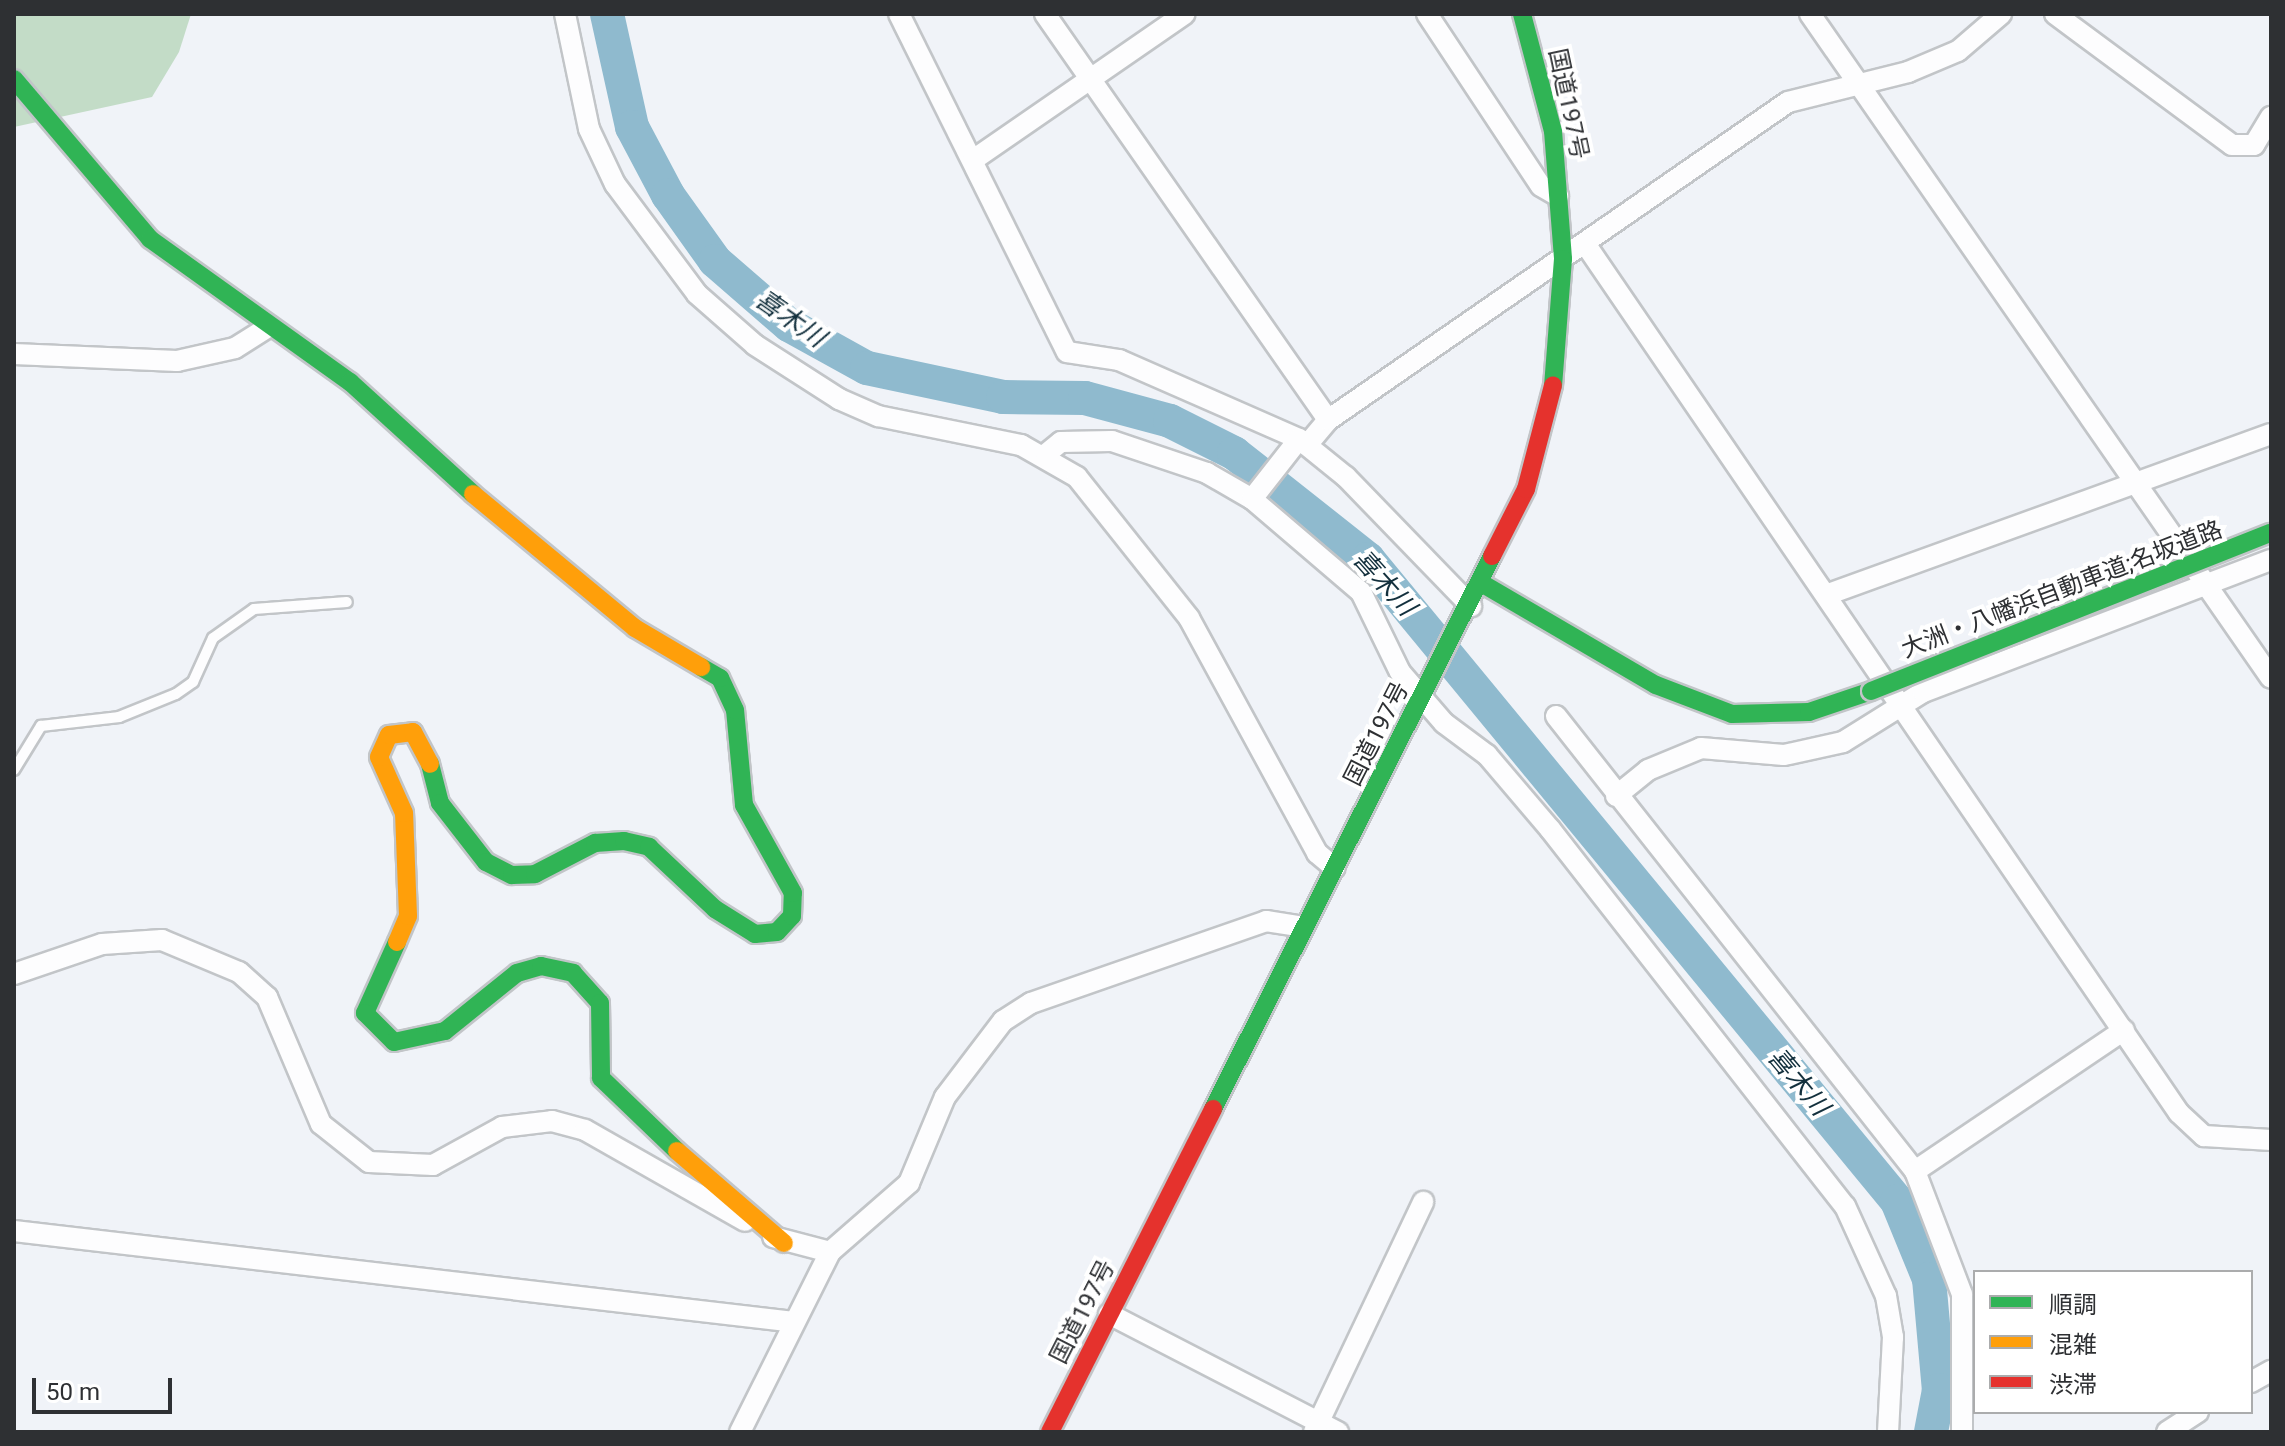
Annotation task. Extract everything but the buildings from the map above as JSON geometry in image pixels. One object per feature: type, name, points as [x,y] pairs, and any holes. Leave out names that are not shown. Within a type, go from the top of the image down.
[{"type":"main road","name":"国道197号","points":[[1050,1432],[1304,927],[1483,584],[1526,489],[1552,393],[1563,259],[1561,198],[1553,131],[1522,14]]},
{"type":"main road","points":[[14,79],[150,239],[350,382],[501,520],[635,628],[720,678],[735,710],[744,805],[793,893],[792,916],[777,932],[755,934],[715,909],[649,847],[595,843],[535,874],[512,875],[486,862],[440,803],[426,748],[413,732],[389,735],[379,757],[404,813],[410,894],[399,947],[365,1013],[370,1022],[394,1042],[417,1042],[445,1031],[517,973],[541,966],[573,973],[600,1003],[601,1078],[621,1103],[784,1243]]},
{"type":"main road","name":"大洲・八幡浜自動車道;名坂道路","points":[[1483,584],[1656,685],[1732,714],[1809,712],[1871,691],[2271,533]]},
{"type":"street","points":[[565,14],[589,129],[615,184],[697,294],[755,345],[839,399],[878,416],[1046,454],[1077,477],[1189,618],[1317,853],[1335,868]]},
{"type":"street","points":[[899,14],[1067,352],[1119,360],[1300,444],[1468,613]]},
{"type":"street","points":[[1045,14],[1328,420]]},
{"type":"street","points":[[973,160],[1185,14]]},
{"type":"street","points":[[1427,14],[1541,186],[1561,198]]},
{"type":"street","points":[[1810,14],[2271,678]]},
{"type":"street","points":[[1255,495],[1300,444],[1328,420],[1586,245],[1788,102],[1859,88],[1958,51],[2001,14]]},
{"type":"street","points":[[2055,14],[2232,145],[2254,145],[2271,117]]},
{"type":"street","points":[[1586,245],[2191,1128],[2223,1142],[2271,1140]]},
{"type":"street","points":[[14,354],[177,361],[235,348],[270,326]]},
{"type":"street","points":[[1826,595],[2138,487],[2271,434]]},
{"type":"street","points":[[1046,454],[1061,442],[1112,441],[1157,452],[1255,495],[1361,592],[1426,693],[1487,755],[1550,829],[1845,1206],[1886,1296],[1893,1337],[1888,1432]]},
{"type":"street","points":[[1616,796],[1648,770],[1701,748],[1784,755],[1843,742],[1904,708],[1923,692],[2271,560]]},
{"type":"street","points":[[1556,716],[1616,796],[1915,1171],[1962,1294],[1962,1432]]},
{"type":"street","points":[[740,1432],[830,1252],[909,1183],[945,1097],[1003,1021],[1031,1003],[1266,921],[1304,927]]},
{"type":"street","points":[[14,974],[127,939],[162,940],[202,954],[239,972],[267,997],[321,1124],[369,1162],[433,1165],[502,1127],[552,1121],[585,1130],[784,1243],[830,1252]]},
{"type":"street","points":[[1915,1171],[2124,1030]]},
{"type":"street","points":[[1316,1427],[1423,1202]]},
{"type":"street","points":[[14,1231],[794,1322]]},
{"type":"street","points":[[1109,1314],[1316,1427],[1338,1432]]},
{"type":"street","points":[[2253,1381],[2271,1371]]},
{"type":"street","points":[[2167,1432],[2195,1414]]},
{"type":"lane","points":[[14,770],[41,726],[119,717],[176,694],[193,682],[213,638],[254,609],[347,602]]},
{"type":"green space","points":[[14,14],[191,14],[179,52],[152,97],[14,127]]},
{"type":"waterway","name":"喜木川","points":[[607,14],[632,127],[668,195],[715,261],[789,325],[867,368],[1003,397],[1085,398],[1170,421],[1234,453],[1368,559],[1897,1201],[1929,1279],[1939,1390],[1931,1432]]},
{"type":"traffic: fast","points":[[1522,14],[1553,131],[1563,259],[1553,385]]},
{"type":"traffic: fast","points":[[14,79],[150,239],[350,382],[473,494]]},
{"type":"traffic: fast","points":[[1871,691],[2271,533]]},
{"type":"traffic: fast","points":[[1213,1109],[1492,556]]},
{"type":"traffic: fast","points":[[1483,584],[1656,685],[1732,714],[1809,712],[1871,691]]},
{"type":"traffic: fast","points":[[430,764],[440,803],[486,862],[512,875],[535,874],[595,843],[624,841],[649,847],[715,909],[755,934],[777,932],[792,916],[793,893],[744,805],[735,710],[720,678],[701,667]]},
{"type":"traffic: fast","points":[[397,942],[365,1013],[394,1042],[445,1031],[517,973],[541,966],[573,973],[600,1003],[601,1078],[677,1151]]},
{"type":"traffic: slow","points":[[473,494],[635,628],[701,667]]},
{"type":"traffic: slow","points":[[397,942],[408,916],[404,813],[379,757],[389,735],[413,732],[430,764]]},
{"type":"traffic: slow","points":[[677,1151],[784,1243]]},
{"type":"traffic: jam","points":[[1492,556],[1526,489],[1553,385]]},
{"type":"traffic: jam","points":[[1050,1432],[1213,1109]]}]
